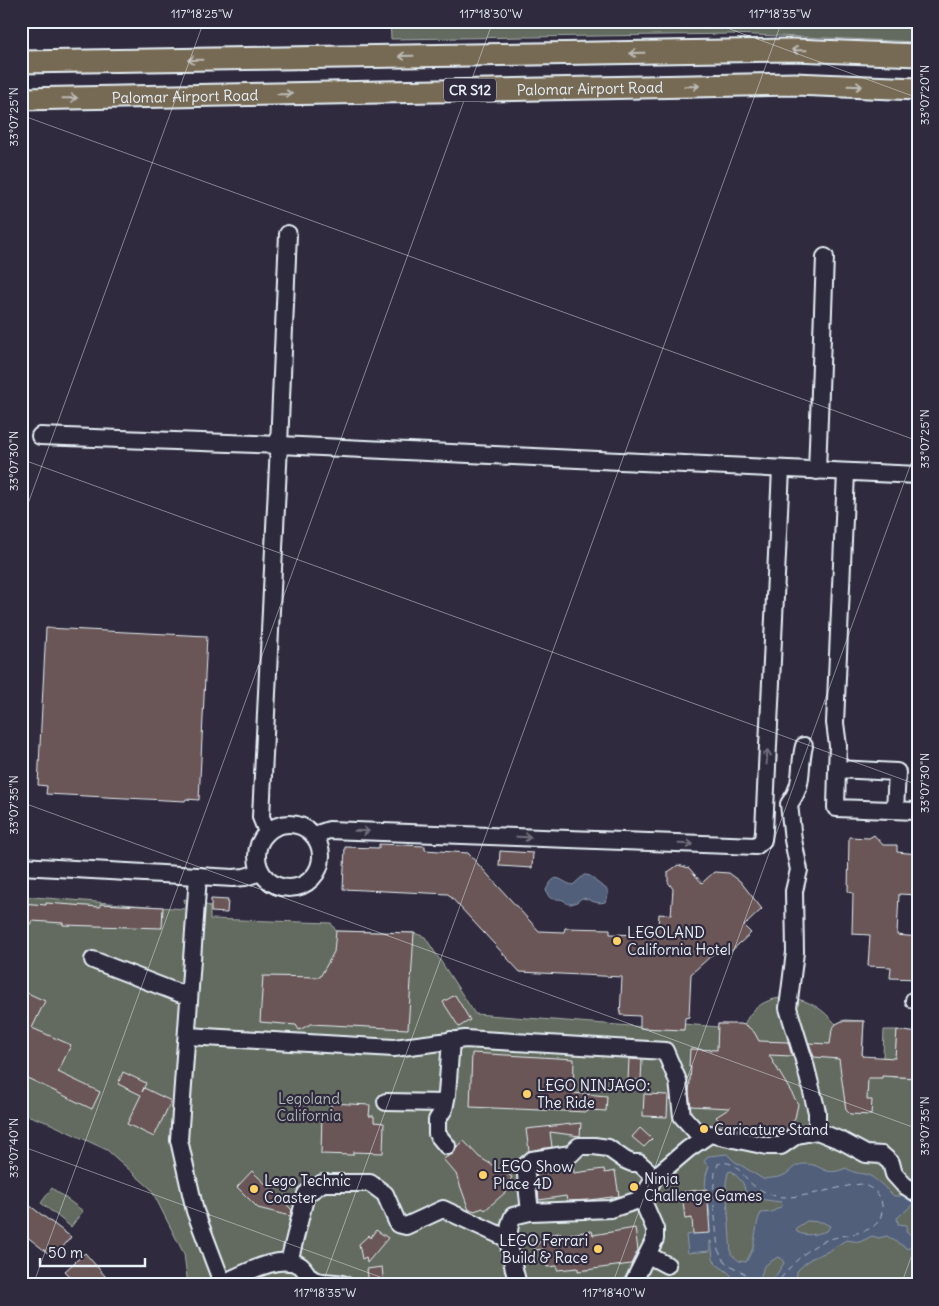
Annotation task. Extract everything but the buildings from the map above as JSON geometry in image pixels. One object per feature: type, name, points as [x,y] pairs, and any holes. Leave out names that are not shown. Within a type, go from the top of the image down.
[{"type":"main road","points":[[21,62],[794,50],[918,56]]},
{"type":"main road","name":"Palomar Airport Road","points":[[21,99],[794,84],[918,89]]},
{"type":"street","points":[[267,832],[261,817],[288,234]]},
{"type":"street","points":[[817,471],[825,257]]},
{"type":"street","points":[[40,436],[279,445],[918,475]]},
{"type":"street","points":[[314,836],[329,830],[756,846],[763,840],[764,831],[781,469]]},
{"type":"street","points":[[846,473],[836,689],[835,723],[838,746],[836,808],[917,811]]},
{"type":"street","points":[[804,746],[801,758],[800,782],[796,794],[789,804],[799,870],[794,891],[795,952],[788,1008],[817,1112],[817,1130]]},
{"type":"street","points":[[837,769],[897,772],[895,810]]},
{"type":"street","points":[[291,824],[306,829],[314,836],[319,844],[321,862],[318,871],[305,884],[296,888],[285,888],[271,883],[261,872],[257,862],[257,851],[260,841],[267,832],[276,827],[291,824]]},
{"type":"street","points":[[21,866],[232,878],[245,877],[261,872]]},
{"type":"street","points":[[198,876],[179,1140],[195,1211],[223,1284],[274,1262],[288,1262],[300,1266],[311,1279],[323,1283],[337,1282],[345,1285]]},
{"type":"street","points":[[93,960],[189,997]]},
{"type":"street","points":[[186,1036],[394,1048],[465,1039],[665,1051],[678,1081],[682,1116],[702,1138]]},
{"type":"street","points":[[447,1146],[437,1134],[437,1120],[444,1109],[445,1103],[450,1040]]},
{"type":"street","points":[[386,1102],[445,1103]]},
{"type":"street","points":[[518,1285],[508,1239],[508,1225],[513,1216],[530,1212],[611,1209],[642,1199],[655,1177],[702,1138],[710,1134],[767,1146],[781,1146],[797,1135],[817,1130],[866,1154],[882,1155],[891,1163],[894,1174],[911,1189]]},
{"type":"street","points":[[530,1212],[525,1166],[532,1160],[572,1154],[579,1146],[608,1148],[632,1163],[639,1163],[655,1177]]},
{"type":"street","points":[[288,1262],[306,1194],[323,1183],[370,1183],[385,1194],[398,1224],[406,1226],[443,1209],[508,1239]]},
{"type":"street","points":[[632,1285],[655,1239],[655,1229],[642,1199]]},
{"type":"street","points":[[648,1255],[667,1265]]},
{"type":"green space","points":[[390,21],[918,21],[918,42],[731,34],[391,39]]},
{"type":"green space","name":"Legoland California","points":[[21,896],[185,909],[184,899],[210,906],[210,919],[331,923],[336,931],[414,933],[425,937],[475,1014],[683,1030],[684,1024],[718,1027],[718,1024],[744,1025],[749,1015],[765,1002],[784,998],[795,999],[805,1001],[818,1008],[836,1024],[845,1020],[864,1021],[862,1061],[883,1057],[884,1030],[897,1030],[894,1077],[918,1078],[918,1285],[188,1285],[184,1254],[151,1189],[107,1150],[49,1123],[21,1113]]},
{"type":"green space","points":[[52,1188],[83,1211],[71,1227],[41,1203]]},
{"type":"water","points":[[584,875],[591,876],[608,890],[605,902],[596,902],[582,898],[575,903],[568,904],[563,900],[549,897],[546,890],[556,878],[573,885]]},
{"type":"water","points":[[727,1154],[734,1161],[763,1179],[782,1176],[801,1164],[816,1166],[833,1172],[846,1168],[872,1177],[894,1196],[901,1196],[918,1177],[915,1201],[897,1218],[898,1224],[907,1225],[906,1232],[914,1236],[913,1244],[908,1249],[887,1236],[879,1238],[872,1236],[860,1242],[846,1240],[829,1251],[810,1259],[797,1271],[796,1285],[770,1285],[784,1263],[778,1257],[764,1266],[760,1279],[755,1285],[738,1285],[729,1273],[716,1264],[713,1258],[711,1241],[710,1251],[688,1253],[686,1235],[693,1234],[710,1216],[708,1196],[710,1195],[709,1190],[705,1188],[709,1166],[704,1162],[708,1156]],"holes":[[[732,1171],[743,1183],[746,1193],[750,1198],[781,1202],[782,1206],[772,1212],[761,1213],[753,1248],[746,1262],[739,1261],[731,1254],[726,1183],[728,1172]],[[807,1221],[822,1222],[830,1226],[827,1231],[815,1234],[808,1235],[797,1232],[796,1228]]]},
{"type":"ferry route","points":[[748,1285],[745,1274],[725,1262],[718,1250],[713,1195],[715,1173],[718,1164],[725,1163],[735,1166],[757,1188],[775,1196],[796,1197],[862,1184],[878,1194],[882,1205],[881,1216],[877,1224],[860,1232],[829,1239],[813,1247],[796,1261],[776,1285]]},
{"type":"place","name":"LEGOLAND California Hotel","points":[[617,941]]},
{"type":"place","name":"LEGO NINJAGO: The Ride","points":[[527,1094]]},
{"type":"place","name":"Caricature Stand","points":[[704,1129]]},
{"type":"place","name":"LEGO Show Place 4D","points":[[483,1175]]},
{"type":"place","name":"Ninja Challenge Games","points":[[634,1187]]},
{"type":"place","name":"Lego Technic Coaster","points":[[254,1189]]},
{"type":"place","name":"LEGO Ferrari Build & Race","points":[[598,1249]]}]
